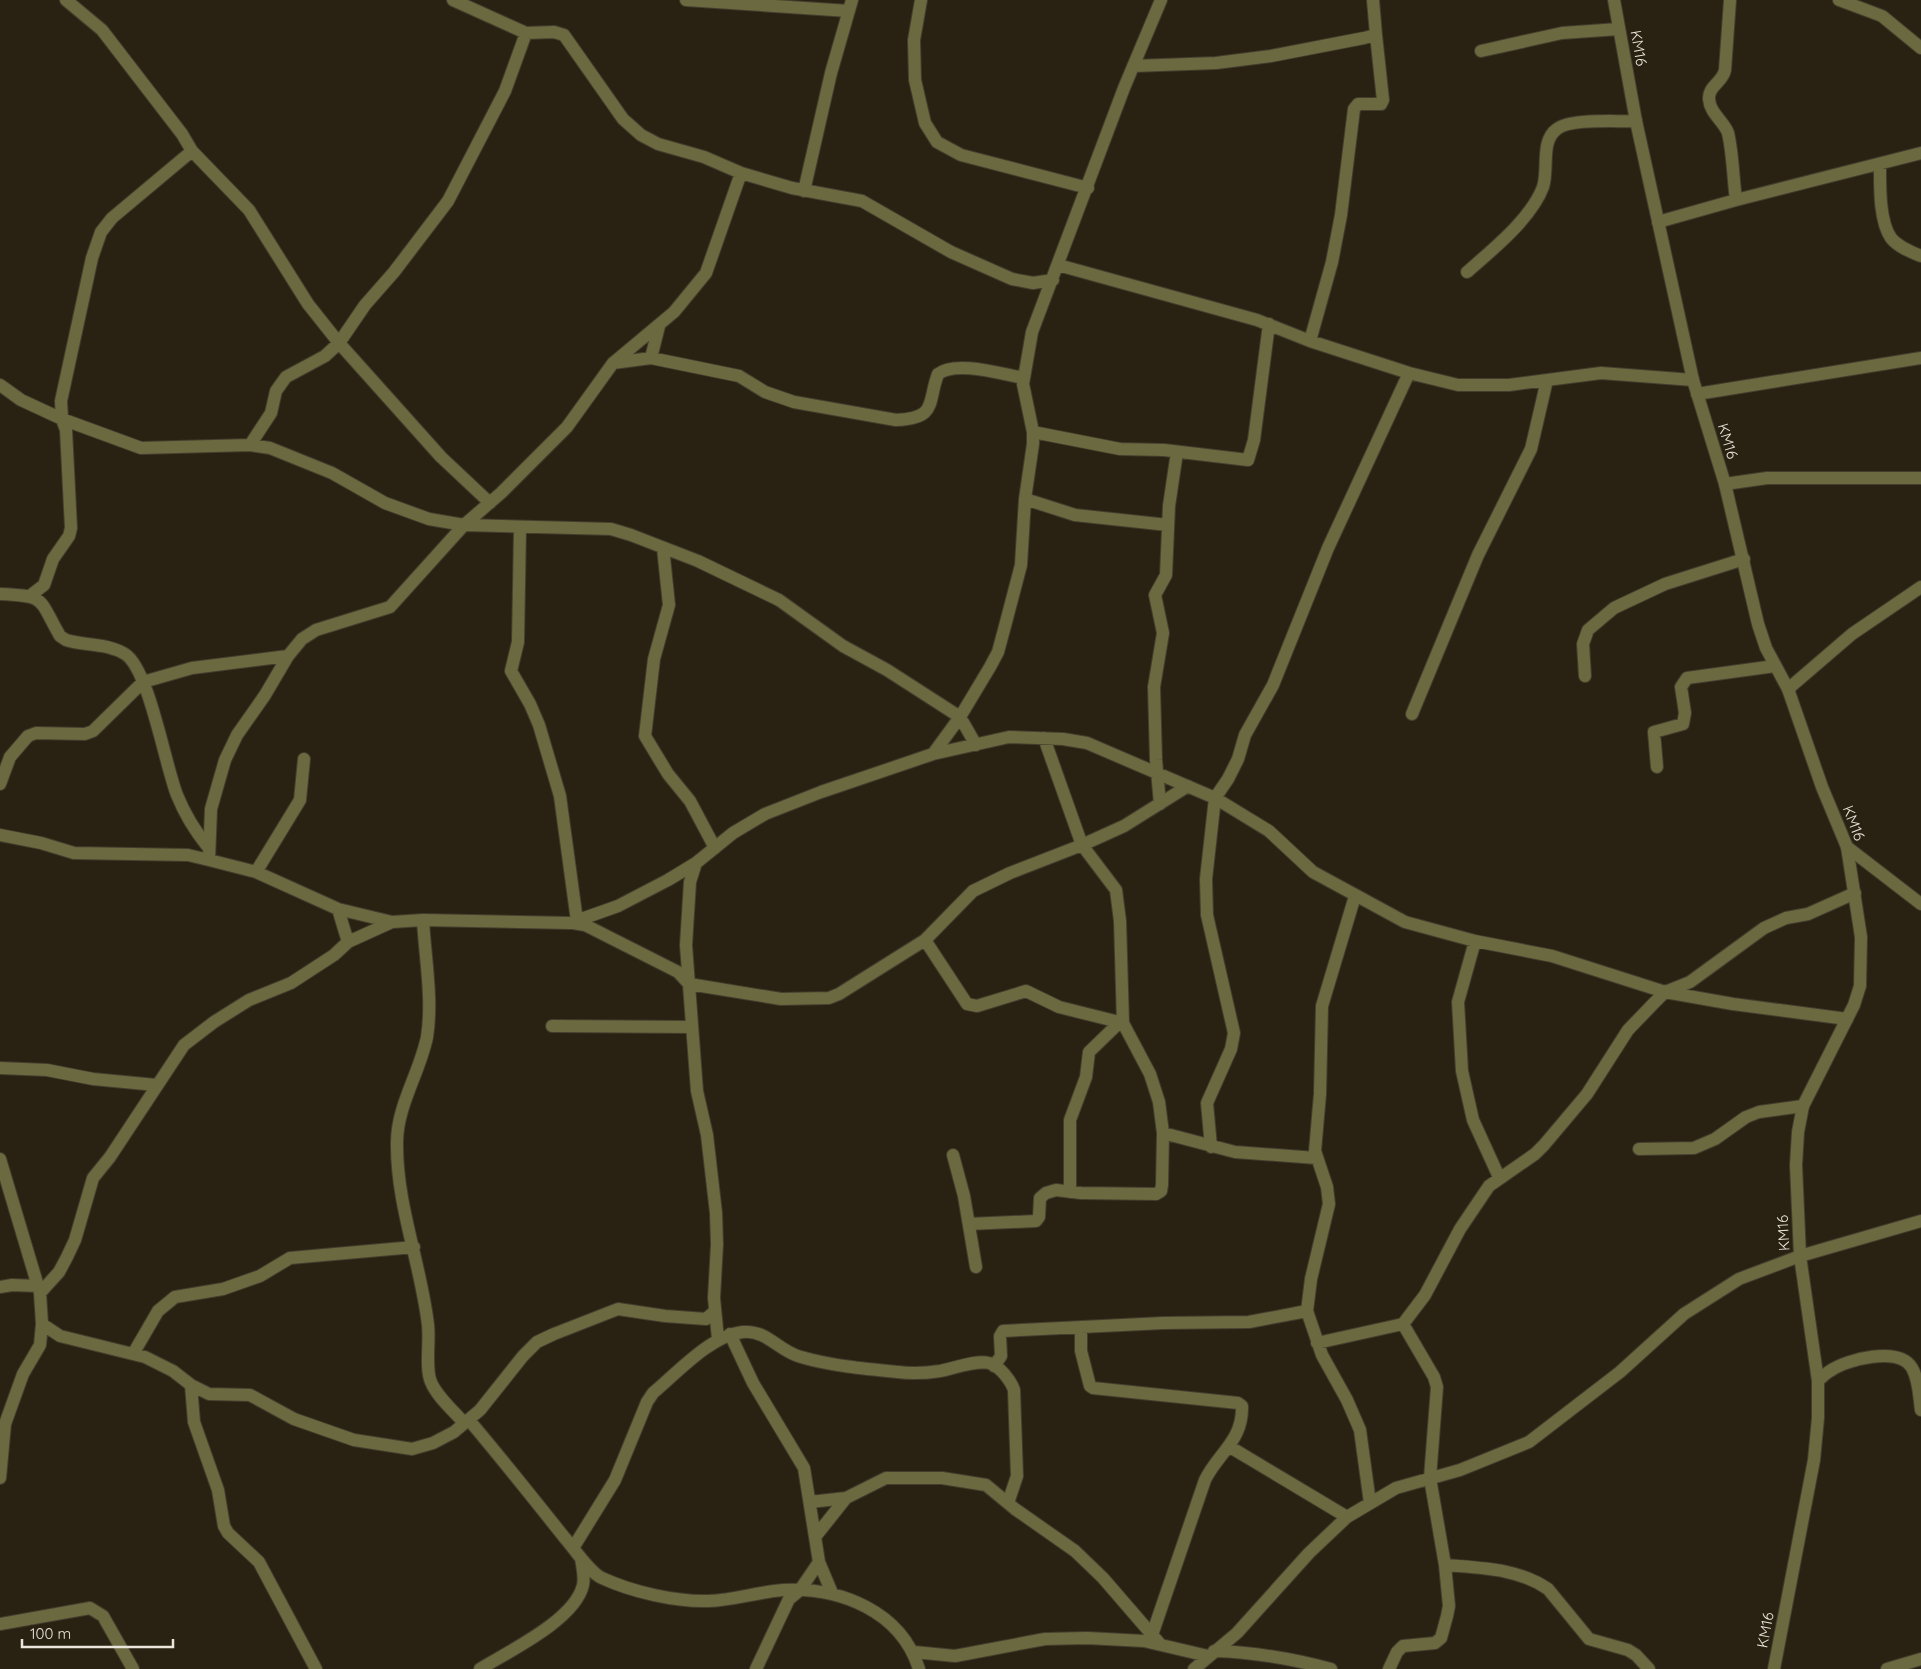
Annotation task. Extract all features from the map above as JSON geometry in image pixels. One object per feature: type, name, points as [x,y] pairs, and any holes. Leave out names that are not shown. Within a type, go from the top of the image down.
[{"type":"street","points":[[66,0],[102,30],[182,134],[192,151],[249,210],[308,304],[339,343],[441,457],[490,503]]},
{"type":"street","points":[[453,0],[526,33],[554,32],[564,35],[617,111],[641,135],[658,144],[704,157],[741,173],[804,190],[862,201],[951,252],[1012,279],[1032,283],[1053,280]]},
{"type":"street","points":[[686,0],[850,5],[831,73],[804,190]]},
{"type":"street","points":[[921,0],[914,40],[915,80],[925,123],[936,142],[962,154],[1088,188]]},
{"type":"street","points":[[933,754],[960,717],[998,652],[1021,565],[1025,499],[1033,432],[1025,399],[1024,378],[1032,332],[1161,0]]},
{"type":"street","points":[[1310,341],[1332,262],[1341,215],[1354,108],[1358,104],[1381,104],[1383,100],[1373,0]]},
{"type":"street","name":"KM16","points":[[1614,0],[1636,121],[1692,380],[1725,484],[1758,624],[1775,666],[1788,689],[1822,787],[1847,847],[1861,937],[1862,962],[1860,986],[1847,1019],[1803,1106],[1798,1132],[1796,1165],[1800,1256],[1818,1381],[1818,1418],[1814,1460],[1774,1669]]},
{"type":"street","points":[[1730,0],[1724,78],[1712,87],[1709,97],[1711,107],[1728,133],[1736,200]]},
{"type":"street","points":[[1838,0],[1882,16],[1916,38],[1921,48]]},
{"type":"street","points":[[1481,51],[1562,33],[1619,29]]},
{"type":"street","points":[[250,446],[271,412],[276,391],[286,377],[325,356],[339,343],[365,305],[394,272],[448,201],[505,91],[526,33]]},
{"type":"street","points":[[1134,66],[1216,63],[1271,56],[1376,34]]},
{"type":"street","points":[[1467,272],[1500,243],[1535,202],[1543,186],[1549,138],[1557,128],[1568,124],[1636,121]]},
{"type":"street","points":[[31,595],[44,585],[53,559],[71,528],[66,430],[62,419],[61,401],[92,258],[101,232],[112,218],[192,151]]},
{"type":"street","points":[[1658,222],[1921,153]]},
{"type":"street","points":[[1880,165],[1881,202],[1891,237],[1904,248],[1921,256]]},
{"type":"street","points":[[209,853],[211,809],[225,760],[237,735],[266,695],[288,656],[302,639],[316,630],[390,607],[464,525],[490,503],[567,427],[613,363],[674,312],[706,273],[741,173]]},
{"type":"street","points":[[1058,266],[1269,324],[1310,341],[1409,373],[1458,385],[1484,386],[1601,373],[1692,380]]},
{"type":"street","points":[[1033,432],[1120,449],[1177,452],[1248,460],[1254,440],[1269,324]]},
{"type":"street","points":[[651,358],[659,326]]},
{"type":"street","points":[[613,363],[651,358],[738,376],[765,392],[794,402],[896,420],[909,420],[926,412],[931,406],[938,374],[944,369],[959,368],[1024,378]]},
{"type":"street","points":[[1697,394],[1921,358]]},
{"type":"street","points":[[1211,1147],[1206,1103],[1231,1049],[1234,1033],[1207,915],[1206,879],[1215,798],[1238,759],[1245,735],[1273,685],[1328,548],[1409,373]]},
{"type":"street","points":[[1412,714],[1478,555],[1531,449],[1547,380]]},
{"type":"street","points":[[0,385],[21,400],[62,419],[141,448],[250,446],[270,448],[312,463],[366,494],[428,519],[464,525],[611,529],[631,534],[698,561],[763,591],[843,646],[887,670],[960,717],[976,746]]},
{"type":"street","points":[[1160,804],[1159,776],[1156,760],[1154,687],[1163,633],[1155,595],[1166,575],[1168,525],[1177,452]]},
{"type":"street","points":[[1725,484],[1767,478],[1921,478]]},
{"type":"street","points":[[1025,499],[1075,515],[1168,525]]},
{"type":"street","points":[[520,528],[518,642],[511,671],[530,704],[539,725],[560,796],[574,922]]},
{"type":"street","points":[[664,548],[669,605],[654,659],[645,736],[668,774],[690,801],[715,848]]},
{"type":"street","points":[[1585,676],[1583,644],[1588,630],[1614,608],[1665,584],[1744,559]]},
{"type":"street","points":[[1788,689],[1852,634],[1921,587]]},
{"type":"street","points":[[0,594],[31,595],[38,598],[60,636],[72,642],[116,649],[135,664],[143,682],[177,794],[209,853]]},
{"type":"street","points":[[0,784],[10,757],[28,736],[36,733],[85,734],[94,731],[143,682],[192,668],[288,656]]},
{"type":"street","points":[[1657,767],[1654,732],[1683,724],[1685,713],[1681,687],[1687,678],[1775,666]]},
{"type":"street","points":[[574,922],[618,906],[696,863],[733,833],[765,814],[821,792],[933,754],[976,746],[1009,737],[1044,738],[1087,743],[1159,776],[1215,798],[1269,832],[1313,872],[1354,896],[1405,922],[1475,941],[1552,956],[1665,992],[1733,1004],[1847,1019]]},
{"type":"street","points":[[969,1224],[1036,1221],[1039,1217],[1040,1198],[1046,1193],[1056,1190],[1156,1194],[1161,1191],[1162,1185],[1163,1133],[1159,1102],[1150,1074],[1121,1023],[1119,914],[1116,890],[1082,846],[1044,738]]},
{"type":"street","points":[[256,872],[300,800],[304,759]]},
{"type":"street","points":[[0,836],[42,843],[74,853],[188,855],[209,853],[256,872],[338,910],[392,922],[423,920],[574,922],[585,925],[678,972],[689,984],[781,999],[829,998],[839,994],[925,940],[973,892],[1010,873],[1082,846],[1124,826],[1188,786]]},
{"type":"street","points":[[1847,847],[1921,904]]},
{"type":"street","points":[[696,863],[690,882],[686,945],[697,1091],[707,1135],[716,1213],[717,1244],[712,1309],[724,1337],[804,1468],[819,1562],[832,1593]]},
{"type":"street","points":[[1318,1343],[1403,1324],[1425,1295],[1460,1229],[1489,1186],[1499,1177],[1535,1154],[1544,1145],[1587,1094],[1628,1030],[1665,992],[1690,982],[1764,928],[1786,918],[1808,914],[1855,893]]},
{"type":"street","points":[[1354,896],[1322,1006],[1320,1094],[1314,1146],[1316,1158],[1327,1187],[1329,1204],[1311,1279],[1307,1311],[1318,1343],[1360,1430],[1370,1503]]},
{"type":"street","points":[[338,910],[348,942]]},
{"type":"street","points":[[423,920],[429,1015],[428,1029],[421,1061],[401,1117],[397,1141],[401,1191],[414,1247],[428,1326],[431,1382],[459,1428]]},
{"type":"street","points":[[39,1290],[59,1272],[68,1257],[75,1240],[93,1178],[120,1142],[184,1045],[214,1022],[249,1000],[292,983],[348,942],[392,922]]},
{"type":"street","points":[[925,940],[967,1004],[971,1006],[977,1006],[1026,991],[1058,1007],[1121,1023]]},
{"type":"street","points":[[1475,941],[1458,1002],[1462,1071],[1473,1120],[1499,1177]]},
{"type":"street","points":[[1070,1192],[1070,1120],[1086,1077],[1089,1052],[1121,1023]]},
{"type":"street","points":[[552,1026],[691,1027]]},
{"type":"street","points":[[0,1068],[47,1070],[93,1079],[156,1085]]},
{"type":"street","points":[[1639,1150],[1694,1148],[1715,1138],[1746,1117],[1759,1112],[1803,1106]]},
{"type":"street","points":[[1163,1133],[1235,1152],[1316,1158]]},
{"type":"street","points":[[953,1155],[969,1224],[976,1268]]},
{"type":"street","points":[[0,1159],[39,1290],[42,1324],[40,1345],[23,1374],[5,1424],[0,1478]]},
{"type":"street","points":[[1194,1669],[1237,1633],[1309,1553],[1347,1517],[1396,1488],[1460,1470],[1529,1442],[1620,1372],[1684,1314],[1710,1295],[1739,1278],[1800,1256],[1921,1221]]},
{"type":"street","points":[[133,1354],[158,1311],[165,1303],[175,1297],[223,1289],[260,1276],[290,1258],[414,1247]]},
{"type":"street","points":[[0,1287],[12,1285],[39,1290]]},
{"type":"street","points":[[459,1428],[491,1399],[523,1356],[538,1342],[554,1334],[618,1309],[665,1316],[712,1309]]},
{"type":"street","points":[[994,1366],[1001,1356],[1000,1336],[1003,1331],[1163,1323],[1249,1322],[1307,1311]]},
{"type":"street","points":[[42,1324],[60,1336],[133,1354],[173,1372],[209,1394],[250,1395],[294,1418],[354,1440],[402,1449],[420,1448],[459,1428],[469,1420],[577,1553],[600,1578],[652,1594],[691,1601],[786,1594],[800,1590],[832,1593],[873,1610],[891,1624],[914,1652],[919,1669]]},
{"type":"street","points":[[1389,1669],[1397,1652],[1404,1646],[1435,1643],[1441,1638],[1449,1606],[1445,1565],[1430,1478],[1437,1387],[1434,1377],[1403,1324]]},
{"type":"street","points":[[1081,1328],[1083,1361],[1090,1386],[1097,1390],[1238,1403],[1242,1406],[1236,1438],[1210,1468],[1205,1480],[1156,1640]]},
{"type":"street","points":[[480,1669],[553,1623],[574,1602],[584,1583],[577,1553],[615,1480],[650,1398],[724,1337],[756,1332],[801,1357],[861,1368],[900,1372],[938,1371],[982,1363],[994,1366],[1010,1381],[1014,1390],[1017,1476],[1008,1502]]},
{"type":"street","points":[[40,1345],[60,1336]]},
{"type":"street","points":[[1818,1381],[1831,1370],[1857,1360],[1882,1355],[1903,1358],[1912,1368],[1921,1410]]},
{"type":"street","points":[[192,1385],[194,1422],[218,1490],[224,1526],[233,1538],[259,1562],[316,1669]]},
{"type":"street","points":[[1230,1447],[1347,1517]]},
{"type":"street","points":[[810,1502],[846,1498],[886,1478],[924,1477],[970,1481],[986,1485],[1074,1551],[1103,1578],[1156,1640]]},
{"type":"street","points":[[815,1537],[846,1498]]},
{"type":"street","points":[[800,1590],[819,1562]]},
{"type":"street","points":[[1445,1565],[1500,1571],[1539,1583],[1548,1589],[1590,1639],[1628,1650],[1636,1655],[1649,1669]]},
{"type":"street","points":[[584,1583],[600,1578]]},
{"type":"street","points":[[756,1669],[786,1594]]},
{"type":"street","points":[[0,1624],[90,1608],[104,1616],[124,1656],[133,1669]]},
{"type":"street","points":[[1237,1633],[1239,1652]]},
{"type":"street","points":[[914,1652],[960,1655],[1061,1638],[1156,1640],[1211,1653],[1239,1652],[1292,1660],[1331,1669]]},
{"type":"street","points":[[1887,1669],[1921,1660]]}]
